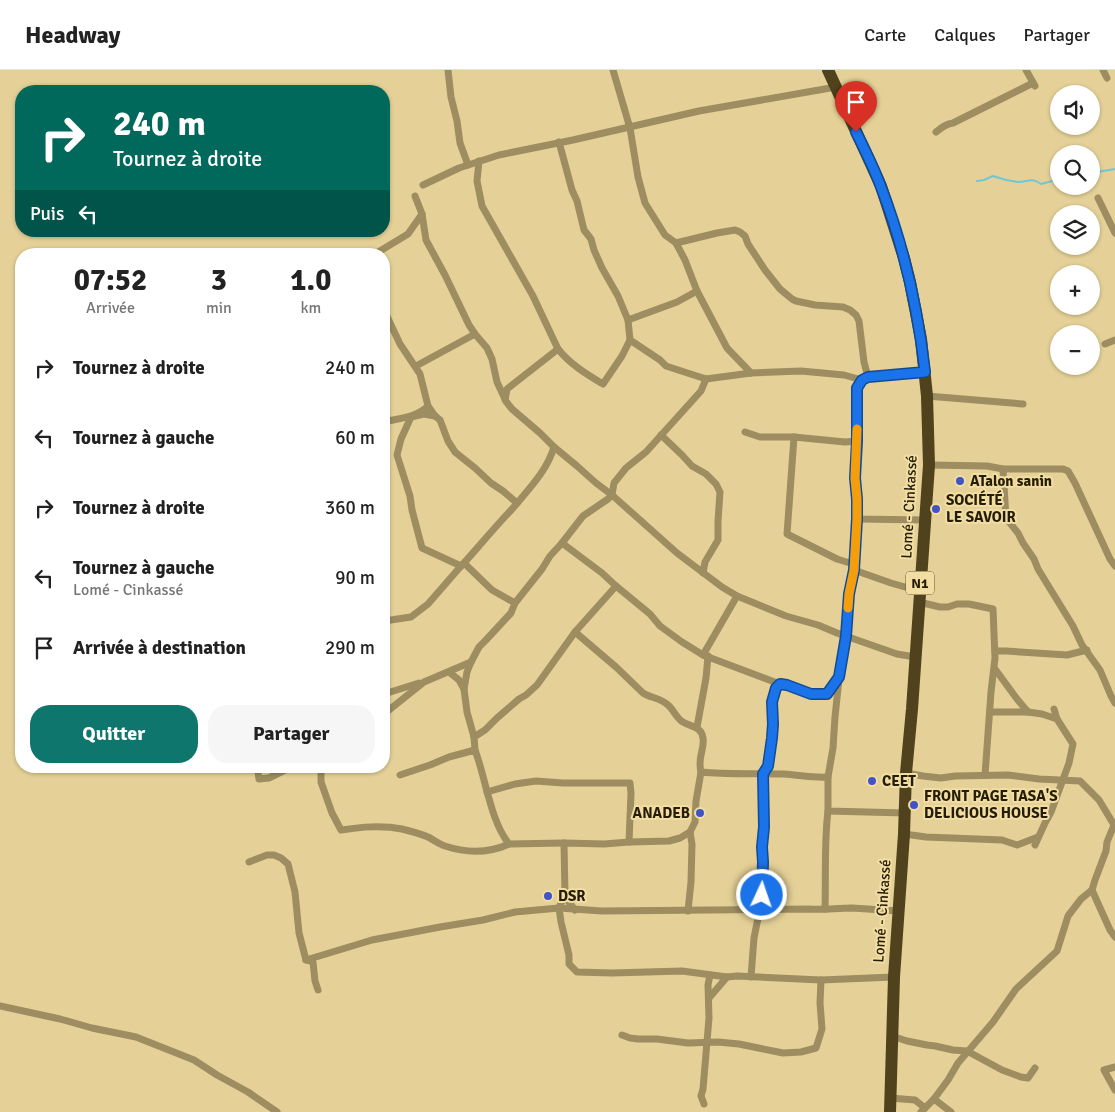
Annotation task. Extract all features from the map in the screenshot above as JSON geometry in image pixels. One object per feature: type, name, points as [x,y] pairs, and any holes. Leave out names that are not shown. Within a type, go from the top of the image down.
[{"type":"highway","name":"Lomé - Cinkassé","points":[[828,70],[881,186],[904,258],[922,339],[927,396],[929,465],[906,773],[904,834],[894,977],[890,1112]]},
{"type":"street","points":[[448,70],[460,143],[468,165]]},
{"type":"street","points":[[613,70],[630,128],[638,177],[645,203],[665,235],[676,243],[698,292],[727,348],[751,373]]},
{"type":"street","points":[[936,132],[943,126],[1034,85],[1026,70]]},
{"type":"street","points":[[1103,70],[1107,78]]},
{"type":"street","points":[[423,185],[468,165],[499,155],[630,128],[699,111],[836,87]]},
{"type":"street","points":[[479,161],[477,180],[482,206],[533,296],[558,349],[563,356],[579,369],[603,384],[622,356],[630,340],[628,320],[618,296],[602,268],[591,239],[584,230],[559,142]]},
{"type":"street","points":[[415,196],[422,214],[426,240],[469,325],[492,359],[497,382],[505,400],[512,409],[554,448],[612,495],[677,554],[736,596],[786,616],[818,625],[897,654],[915,657]]},
{"type":"street","points":[[1098,198],[1115,233]]},
{"type":"street","points":[[385,248],[408,234],[422,214]]},
{"type":"street","points":[[676,243],[717,233],[735,230],[740,232],[745,236],[765,270],[780,289],[792,299],[815,305],[843,307],[856,315],[859,321],[865,378],[857,388],[855,478],[857,519],[854,567],[849,594],[846,636],[839,677],[834,717],[833,748],[828,777],[828,810],[825,834],[825,908]]},
{"type":"street","points":[[628,320],[698,292]]},
{"type":"street","points":[[390,323],[400,344],[416,366],[420,374],[428,406],[440,420],[448,441],[455,452],[517,503]]},
{"type":"street","points":[[416,366],[475,334]]},
{"type":"street","points":[[630,340],[666,366],[706,379],[751,373],[808,371],[865,378],[925,372]]},
{"type":"street","points":[[1105,344],[1115,340]]},
{"type":"street","points":[[505,400],[507,389],[558,349]]},
{"type":"street","points":[[509,844],[504,837],[487,792],[475,750],[464,689],[470,662],[479,647],[511,613],[515,603],[550,556],[584,516],[612,495],[614,483],[626,468],[646,452],[701,391],[706,379]]},
{"type":"street","points":[[927,396],[1023,404]]},
{"type":"street","points":[[428,406],[410,417],[397,455],[410,496],[422,548],[462,564],[492,590],[515,603]]},
{"type":"street","points":[[390,421],[424,414],[435,416]]},
{"type":"street","points":[[746,432],[760,437],[857,441]]},
{"type":"street","points":[[661,435],[692,466],[706,474],[716,484],[720,492],[718,540],[705,562],[703,573]]},
{"type":"street","points":[[794,437],[787,534],[940,607],[969,604],[993,609],[995,669],[991,692],[985,774]]},
{"type":"street","points":[[390,620],[411,617],[428,604],[528,491],[542,472],[554,448]]},
{"type":"street","points":[[929,465],[987,466],[1003,469],[1063,469],[1068,471],[1115,566]]},
{"type":"street","points":[[1003,469],[1006,518],[1014,526],[1073,626],[1082,645],[1100,670],[1115,703]]},
{"type":"street","points":[[857,519],[925,520]]},
{"type":"street","points":[[562,543],[602,573],[650,614],[660,626],[682,642],[705,655],[811,694],[827,694],[839,677]]},
{"type":"street","points":[[474,737],[485,730],[536,685],[575,632],[616,586]]},
{"type":"street","points":[[697,727],[706,678],[705,655],[736,596]]},
{"type":"street","points":[[321,773],[321,782],[332,813],[341,830],[380,826],[404,829],[426,836],[445,846],[473,852],[494,849],[509,844],[604,844],[668,841],[680,838],[690,832],[695,822],[696,801],[701,772],[700,758],[704,740],[703,734],[697,727],[681,722],[668,705],[658,698],[647,696],[643,693],[575,632]]},
{"type":"street","points":[[995,651],[1067,655],[1087,650]]},
{"type":"street","points":[[390,692],[424,682],[470,662]]},
{"type":"street","points":[[995,669],[1028,712]]},
{"type":"street","points":[[449,672],[459,680],[464,689]]},
{"type":"street","points":[[390,709],[424,682]]},
{"type":"street","points":[[752,977],[754,938],[761,909],[764,827],[763,774],[768,766],[772,738],[772,702],[776,688],[780,684]]},
{"type":"street","points":[[904,834],[926,837],[1002,840],[1017,845],[1037,841],[1051,812],[1069,763],[1073,744],[1057,719],[1054,708]]},
{"type":"street","points":[[990,712],[1028,712],[1057,719]]},
{"type":"street","points":[[400,775],[449,757],[475,750]]},
{"type":"street","points":[[701,772],[828,777]]},
{"type":"street","points":[[258,773],[259,779],[269,778],[279,773]]},
{"type":"street","points":[[890,1098],[915,1100],[923,1110],[934,1099],[958,1063],[993,1022],[1016,989],[1057,951],[1068,916],[1081,899],[1092,890],[1106,851],[1107,842],[1115,824],[1099,800],[1080,781],[985,774],[941,778],[906,773]]},
{"type":"street","points":[[487,792],[515,784],[536,781],[563,783],[630,782],[629,842]]},
{"type":"street","points":[[828,810],[905,813]]},
{"type":"street","points":[[688,911],[692,844],[690,832]]},
{"type":"street","points":[[564,843],[565,894],[574,910]]},
{"type":"street","points":[[249,862],[267,855],[274,855],[288,864],[295,892],[299,932],[306,960]]},
{"type":"street","points":[[1092,890],[1115,937]]},
{"type":"street","points":[[565,894],[559,908],[561,922],[569,955],[569,964],[577,972],[682,971],[727,977],[821,980],[894,977]]},
{"type":"street","points":[[306,960],[372,940],[396,935],[483,920],[515,912],[559,908],[602,911],[819,910],[825,908],[852,908],[898,911]]},
{"type":"street","points":[[306,960],[314,962],[315,981],[318,990]]},
{"type":"street","points":[[704,1104],[700,1096],[703,1088],[709,1018],[708,985],[710,975]]},
{"type":"street","points":[[709,998],[727,977]]},
{"type":"street","points":[[622,1035],[638,1040],[657,1039],[688,1043],[718,1042],[739,1044],[782,1053],[800,1052],[816,1048],[822,1029],[821,980]]},
{"type":"street","points":[[0,1006],[136,1037],[194,1060],[248,1092],[277,1112]]},
{"type":"street","points":[[892,1036],[927,1046],[967,1051],[1002,1070],[1021,1077],[1028,1078],[1035,1068]]},
{"type":"street","points":[[1115,1067],[1104,1070],[1115,1090]]},
{"type":"street","points":[[934,1099],[951,1112]]},
{"type":"waterway","points":[[1100,172],[1115,169]]},
{"type":"waterway","points":[[977,181],[993,176],[1018,182],[1032,180],[1041,184],[1050,182]]},
{"type":"slow traffic","points":[[848,608],[854,570],[857,519],[855,478],[857,429]]},
{"type":"place","name":"ATalon sanin","points":[[960,481]]},
{"type":"place","name":"SOCIÉTÉ LE SAVOIR","points":[[936,509]]},
{"type":"place","name":"CEET","points":[[872,781]]},
{"type":"place","name":"FRONT PAGE TASA'S DELICIOUS HOUSE","points":[[914,805]]},
{"type":"place","name":"ANADEB","points":[[700,813]]},
{"type":"place","name":"DSR","points":[[548,896]]},
{"type":"route","points":[[762,895],[763,774],[768,766],[773,724],[772,702],[776,688],[780,684],[811,694],[827,694],[839,677],[844,652],[849,594],[854,570],[857,519],[855,478],[857,460],[857,388],[862,380],[868,377],[925,372],[922,339],[904,258],[881,186],[856,132]]}]
